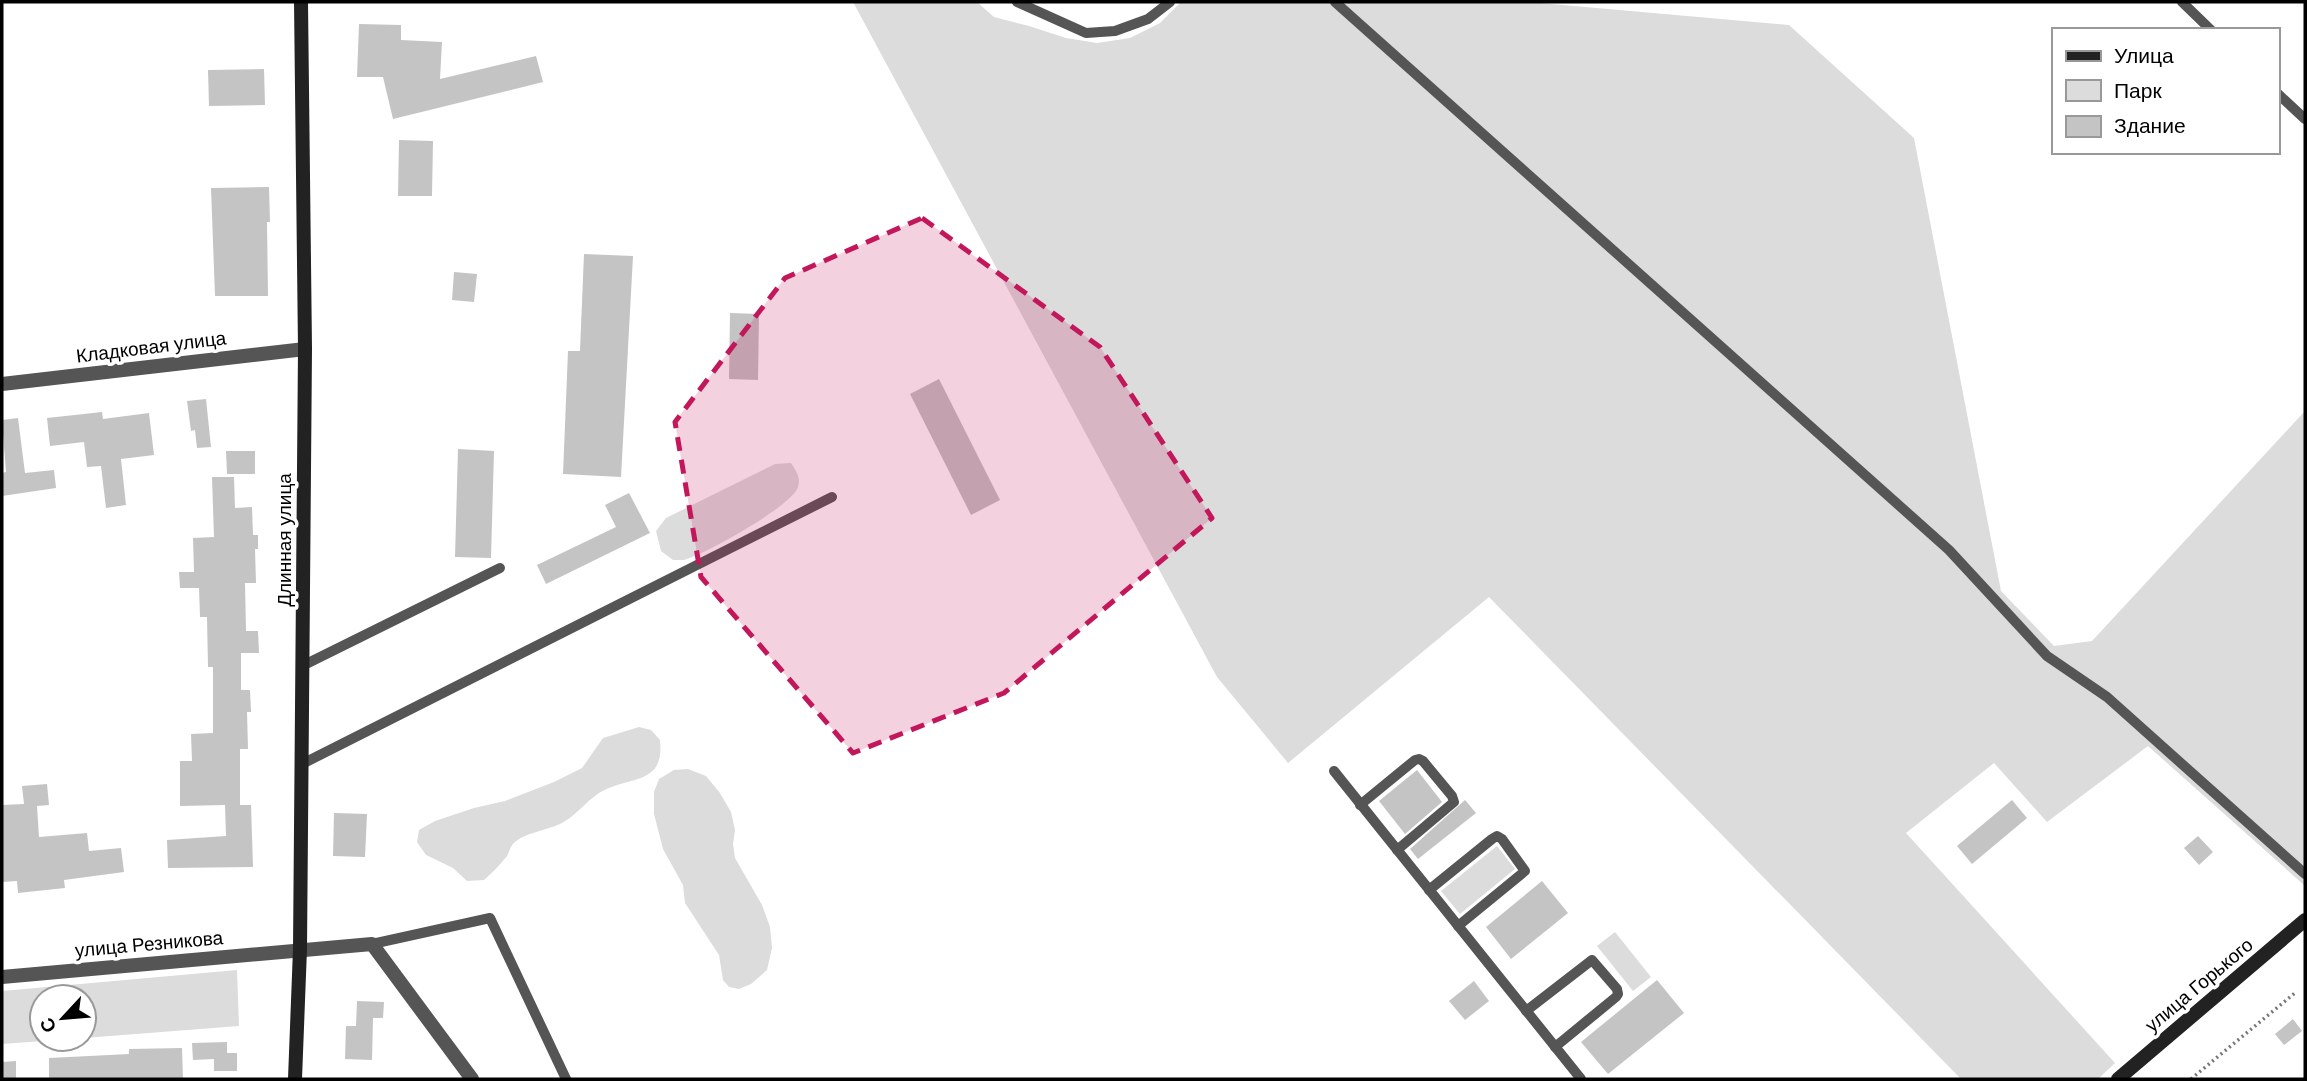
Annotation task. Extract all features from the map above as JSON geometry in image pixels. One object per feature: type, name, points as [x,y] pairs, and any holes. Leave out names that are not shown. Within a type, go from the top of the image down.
[{"type":"street","name":"Длинная улица","points":[[295,1079],[300,949],[305,349],[301,2]]},
{"type":"street","name":"Кладковая улица","points":[[2,383],[305,349]]},
{"type":"street","name":"улица Горького","points":[[2118,1079],[2305,920]]},
{"type":"street","name":"улица Резникова","points":[[2,977],[372,944]]},
{"type":"street","points":[[372,944],[472,1079]]},
{"type":"lane","points":[[1017,2],[1086,33],[1115,31],[1148,19],[1170,2]]},
{"type":"lane","points":[[1335,2],[1949,550],[2046,656],[2108,697],[2305,874]]},
{"type":"lane","points":[[2182,2],[2209,28]]},
{"type":"lane","points":[[2279,95],[2305,119]]},
{"type":"lane","points":[[302,764],[832,497]]},
{"type":"lane","points":[[302,666],[500,568]]},
{"type":"lane","points":[[1360,805],[1419,759],[1452,796],[1454,802],[1397,850]]},
{"type":"lane","points":[[1334,771],[1581,1079]]},
{"type":"lane","points":[[1429,890],[1497,836],[1523,865],[1523,874],[1458,926]]},
{"type":"lane","points":[[372,944],[490,918],[566,1079]]},
{"type":"lane","points":[[1526,1011],[1588,962],[1595,962],[1618,994],[1555,1046]]},
{"type":"path","points":[[2191,1079],[2296,992]]},
{"type":"highlighted area","points":[[922,218],[1100,347],[1212,518],[1004,693],[853,753],[701,577],[675,422],[785,278]]},
{"type":"green space","points":[[853,2],[977,2],[994,17],[1066,38],[1097,43],[1130,38],[1160,23],[1181,2],[1529,2],[1789,25],[1914,138],[2001,591],[2054,646],[2092,641],[2305,411],[2305,886],[2148,746],[2047,822],[1994,763],[1906,833],[2115,1063],[2098,1079],[1961,1079],[1489,597],[1288,763],[1217,677]]},
{"type":"green space","points":[[791,463],[798,477],[798,487],[765,517],[727,540],[684,560],[673,560],[661,551],[656,531],[666,518],[775,464]]},
{"type":"green space","points":[[639,727],[651,730],[660,740],[657,766],[651,773],[610,787],[565,821],[519,839],[512,845],[502,863],[484,880],[467,881],[453,868],[426,855],[417,842],[419,830],[435,821],[505,801],[554,782],[582,768],[603,738]]},
{"type":"green space","points":[[688,769],[706,776],[731,812],[735,830],[735,858],[762,905],[770,927],[772,948],[767,970],[751,984],[739,989],[729,987],[723,980],[719,955],[685,903],[683,885],[663,849],[654,814],[654,792],[659,779],[674,770]]},
{"type":"green space","points":[[1497,846],[1515,869],[1460,914],[1441,891]]},
{"type":"green space","points":[[1615,932],[1651,977],[1633,991],[1597,946]]},
{"type":"green space","points":[[237,970],[239,1026],[98,1037],[98,983],[92,983]]},
{"type":"green space","points":[[28,989],[28,1042],[2,1044],[2,991]]},
{"type":"building","points":[[359,24],[401,25],[401,40],[442,42],[440,79],[536,56],[543,82],[393,119],[383,77],[357,77]]},
{"type":"building","points":[[264,69],[265,105],[209,106],[208,70]]},
{"type":"building","points":[[399,140],[433,141],[432,196],[398,196]]},
{"type":"building","points":[[269,187],[268,296],[215,296],[211,188]]},
{"type":"building","points":[[584,254],[633,256],[621,477],[563,474],[568,351],[580,351]]},
{"type":"building","points":[[454,272],[477,274],[474,302],[452,300]]},
{"type":"building","points":[[730,313],[759,314],[758,380],[729,379]]},
{"type":"building","points":[[939,379],[1000,500],[971,515],[910,394]]},
{"type":"building","points":[[206,399],[211,447],[197,448],[195,430],[191,431],[187,401]]},
{"type":"building","points":[[102,412],[103,419],[149,413],[154,455],[121,459],[126,505],[106,508],[101,466],[87,467],[84,442],[50,446],[47,418]]},
{"type":"building","points":[[18,418],[25,473],[54,470],[56,488],[2,496],[2,473],[6,472],[2,420]]},
{"type":"building","points":[[458,449],[494,451],[491,558],[455,557]]},
{"type":"building","points":[[226,451],[255,451],[255,474],[227,474]]},
{"type":"building","points":[[212,477],[234,477],[235,508],[252,507],[253,535],[258,535],[258,549],[255,549],[256,583],[245,583],[246,631],[258,631],[259,653],[241,653],[241,690],[250,690],[251,712],[247,712],[248,749],[240,749],[240,805],[251,805],[253,867],[168,868],[167,840],[226,836],[225,805],[180,806],[180,761],[192,761],[191,734],[213,733],[213,667],[208,667],[207,617],[200,617],[199,588],[180,588],[179,572],[194,572],[193,538],[214,537]]},
{"type":"building","points":[[629,493],[650,533],[546,584],[537,565],[616,527],[605,505]]},
{"type":"building","points":[[1417,770],[1442,802],[1405,834],[1379,801]]},
{"type":"building","points":[[47,784],[49,805],[37,806],[39,837],[87,833],[89,851],[121,848],[124,872],[64,880],[65,888],[18,893],[17,881],[2,882],[2,805],[24,804],[22,786]]},
{"type":"building","points":[[1465,800],[1476,813],[1418,859],[1410,849]]},
{"type":"building","points":[[2012,800],[2027,818],[1972,864],[1957,846]]},
{"type":"building","points":[[334,813],[367,814],[365,857],[333,856]]},
{"type":"building","points":[[2198,836],[2213,852],[2199,865],[2184,848]]},
{"type":"building","points":[[1542,881],[1568,913],[1511,959],[1486,927]]},
{"type":"building","points":[[1657,980],[1684,1013],[1608,1074],[1581,1042]]},
{"type":"building","points":[[1474,981],[1489,1001],[1465,1020],[1449,1001]]},
{"type":"building","points":[[357,1001],[384,1002],[383,1018],[373,1018],[372,1060],[345,1059],[346,1026],[356,1026]]},
{"type":"building","points":[[2293,1019],[2302,1031],[2284,1045],[2275,1034]]},
{"type":"building","points":[[227,1042],[227,1053],[237,1053],[237,1071],[214,1071],[214,1059],[193,1060],[192,1043]]},
{"type":"building","points":[[182,1048],[183,1079],[49,1079],[49,1058],[129,1054],[129,1049]]},
{"type":"building","points":[[16,1061],[16,1079],[2,1079],[2,1062]]}]
